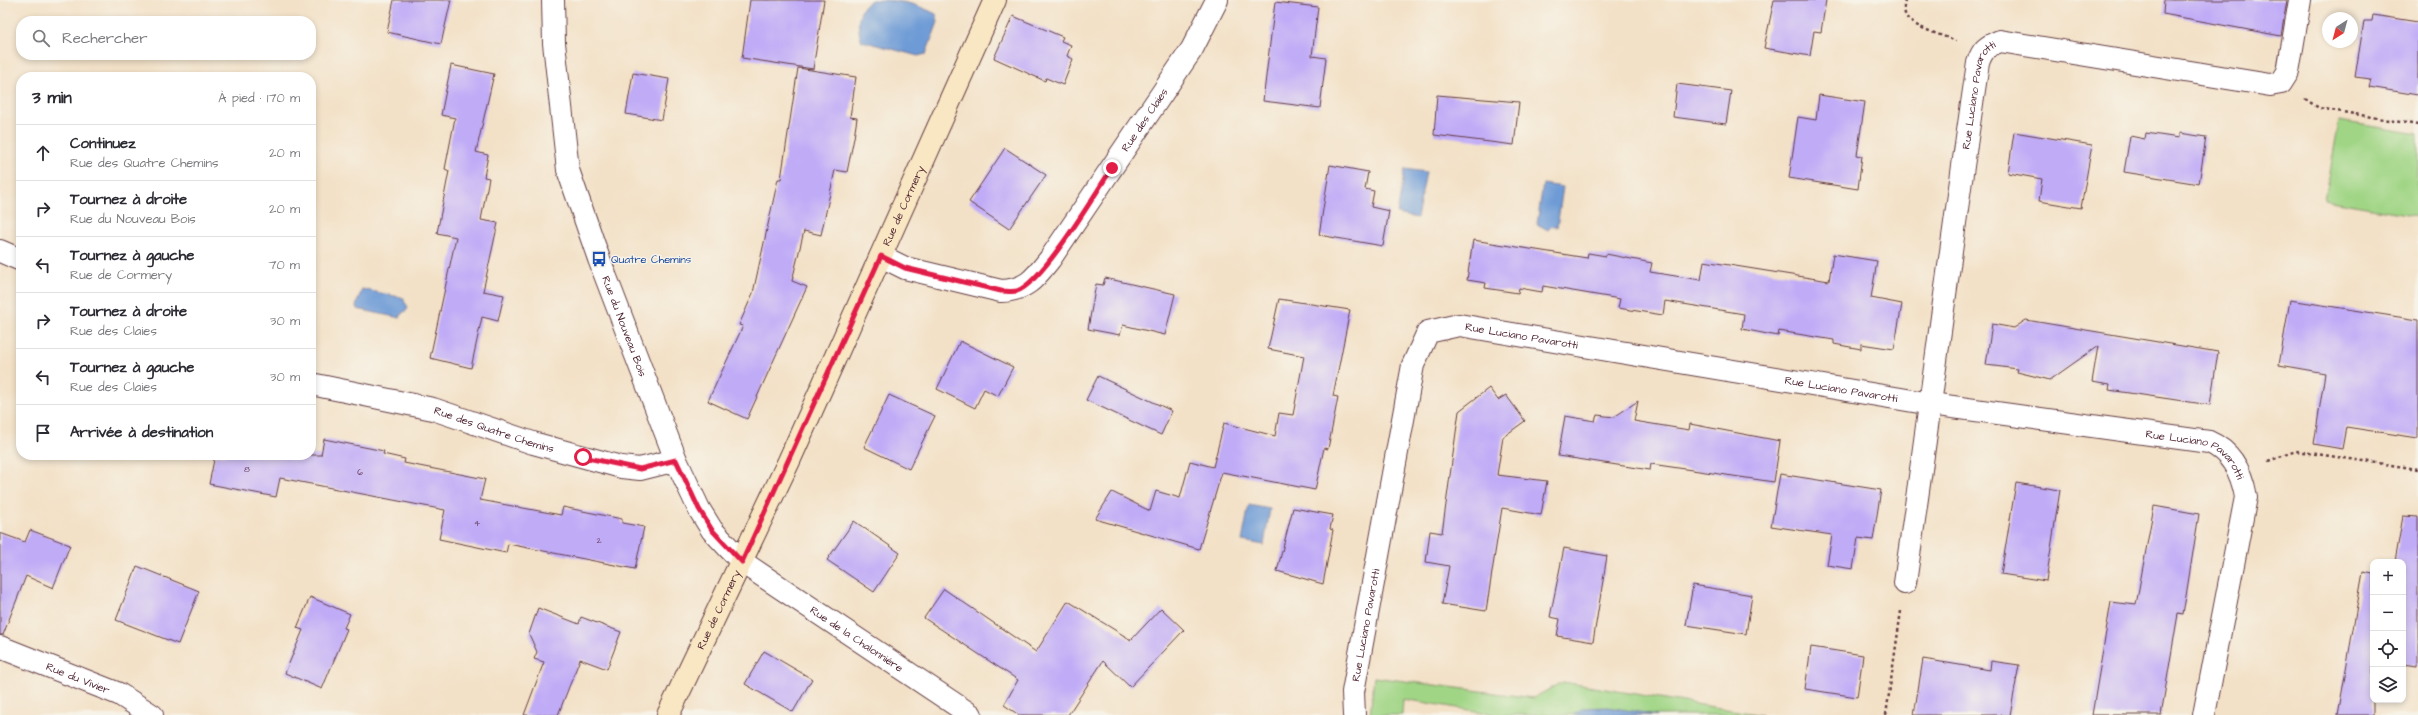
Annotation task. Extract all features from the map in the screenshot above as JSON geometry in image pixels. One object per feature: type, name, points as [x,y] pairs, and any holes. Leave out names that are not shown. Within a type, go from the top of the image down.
[{"type":"main road","name":"Rue de Cormery","points":[[668,715],[742,562],[995,0]]},
{"type":"street","name":"Rue du Nouveau Bois","points":[[554,0],[554,43],[568,170],[599,259],[676,460],[699,509],[712,530],[742,562]]},
{"type":"street","name":"Rue des Claies","points":[[881,256],[905,268],[1001,291],[1017,291],[1031,282],[1050,259],[1187,56],[1217,0]]},
{"type":"street","points":[[2281,83],[2288,72],[2300,0]]},
{"type":"street","name":"Rue Luciano Pavarotti","points":[[1905,583],[1931,404],[1954,224],[1978,62],[1982,51],[1990,45],[2000,41],[2270,85],[2281,83]]},
{"type":"street","points":[[0,251],[16,258]]},
{"type":"street","name":"Rue Luciano Pavarotti","points":[[1354,715],[1353,692],[1412,366],[1428,332],[1460,325],[1931,404],[2209,442],[2219,447],[2229,456],[2238,469],[2246,497],[2204,715]]},
{"type":"street","name":"Rue des Quatre Chemins","points":[[316,385],[433,409],[533,443],[621,466],[640,469],[676,460]]},
{"type":"street","name":"Rue de la Chalonniére","points":[[742,562],[971,715]]},
{"type":"street","name":"Rue du Vivier","points":[[0,647],[119,694],[152,715]]},
{"type":"path","points":[[1905,0],[1904,9],[1906,17],[1915,24],[1982,51]]},
{"type":"path","points":[[2281,83],[2319,108],[2418,125]]},
{"type":"path","points":[[2268,461],[2296,450],[2418,469]]},
{"type":"path","points":[[1886,715],[1905,583]]},
{"type":"green space","points":[[2339,121],[2418,134],[2418,216],[2325,200]]},
{"type":"green space","points":[[1374,677],[1533,698],[1563,682],[1762,715],[1500,715],[1403,699],[1402,715],[1370,715]]},
{"type":"water","points":[[872,0],[905,2],[936,14],[938,22],[926,54],[918,56],[862,41],[859,30],[859,18],[863,7]]},
{"type":"water","points":[[1405,169],[1426,172],[1417,218],[1397,214]]},
{"type":"water","points":[[1543,184],[1563,187],[1557,227],[1552,226],[1548,230],[1537,224]]},
{"type":"water","points":[[362,289],[404,298],[404,301],[408,307],[407,310],[401,314],[400,318],[357,309],[356,306]]},
{"type":"water","points":[[1249,505],[1270,509],[1264,545],[1242,541]]},
{"type":"water","points":[[1608,707],[1657,715],[1573,715],[1583,708]]},
{"type":"building","points":[[394,0],[451,0],[441,44],[387,32]]},
{"type":"building","points":[[750,0],[824,0],[813,69],[742,58]]},
{"type":"building","points":[[1774,0],[1826,0],[1821,32],[1814,31],[1810,56],[1764,48]]},
{"type":"building","points":[[2164,0],[2287,0],[2281,36],[2163,14]]},
{"type":"building","points":[[1275,2],[1318,7],[1312,56],[1326,58],[1320,108],[1263,101]]},
{"type":"building","points":[[2373,15],[2418,22],[2418,95],[2369,87],[2371,79],[2355,77],[2364,21],[2372,21]]},
{"type":"building","points":[[1013,16],[1063,37],[1061,41],[1071,45],[1067,56],[1073,59],[1063,85],[1046,78],[1045,81],[994,58]]},
{"type":"building","points":[[451,65],[494,74],[476,152],[488,155],[484,177],[489,178],[481,220],[498,223],[483,291],[504,295],[498,321],[482,317],[471,368],[430,358],[456,237],[437,233],[449,171],[445,169],[455,118],[441,115]]},
{"type":"building","points":[[798,68],[856,77],[850,117],[857,118],[847,172],[835,170],[821,235],[804,231],[792,281],[807,287],[747,419],[708,401],[743,326],[739,325],[753,293],[778,179],[781,179]]},
{"type":"building","points":[[633,73],[669,79],[662,120],[626,114]]},
{"type":"building","points":[[1677,84],[1731,91],[1726,124],[1673,117]]},
{"type":"building","points":[[1437,95],[1519,102],[1514,145],[1434,135]]},
{"type":"building","points":[[1819,95],[1865,102],[1857,155],[1862,156],[1858,189],[1789,178],[1798,117],[1816,120]]},
{"type":"building","points":[[2014,132],[2092,145],[2081,208],[2039,201],[2042,179],[2008,173]]},
{"type":"building","points":[[2146,133],[2179,138],[2179,133],[2206,137],[2199,184],[2124,172],[2130,136],[2145,139]]},
{"type":"building","points":[[1005,148],[1046,175],[1009,229],[969,202]]},
{"type":"building","points":[[1330,165],[1368,172],[1365,189],[1374,191],[1371,207],[1389,211],[1383,246],[1319,235]]},
{"type":"building","points":[[1473,240],[1587,258],[1588,253],[1606,256],[1606,254],[1652,263],[1650,272],[1701,280],[1704,261],[1829,281],[1833,254],[1877,261],[1871,298],[1902,304],[1894,349],[1861,344],[1861,349],[1834,344],[1834,340],[1779,331],[1778,336],[1742,329],[1744,314],[1665,301],[1663,315],[1618,308],[1620,299],[1543,286],[1542,292],[1519,288],[1518,293],[1485,288],[1486,283],[1467,280]]},
{"type":"building","points":[[1105,278],[1175,294],[1165,335],[1123,325],[1120,335],[1088,329],[1096,284],[1103,285]]},
{"type":"building","points":[[1279,299],[1350,310],[1333,396],[1338,397],[1328,449],[1324,448],[1315,490],[1222,472],[1199,549],[1095,519],[1112,492],[1150,511],[1156,491],[1180,498],[1190,461],[1213,467],[1224,423],[1275,436],[1279,413],[1293,415],[1304,356],[1268,349]]},
{"type":"building","points":[[2290,300],[2418,320],[2418,438],[2346,427],[2342,449],[2314,444],[2325,373],[2279,365]]},
{"type":"building","points":[[2026,320],[2218,352],[2210,405],[2109,390],[2110,385],[2092,382],[2098,346],[2050,380],[2017,372],[2018,369],[1986,365],[1992,324],[2014,328]]},
{"type":"building","points":[[960,341],[1013,367],[998,396],[984,389],[975,408],[937,389]]},
{"type":"building","points":[[1098,376],[1172,411],[1161,435],[1086,400]]},
{"type":"building","points":[[1489,388],[1498,400],[1506,395],[1525,421],[1503,437],[1497,475],[1547,481],[1541,515],[1502,508],[1486,611],[1442,604],[1449,566],[1426,562],[1430,531],[1442,533],[1459,411]]},
{"type":"building","points":[[889,395],[935,416],[909,469],[864,447]]},
{"type":"building","points":[[1638,401],[1634,421],[1689,430],[1690,424],[1780,441],[1774,482],[1651,464],[1650,470],[1558,456],[1565,416],[1595,421],[1597,415],[1614,417]]},
{"type":"building","points":[[324,439],[384,451],[383,454],[405,459],[404,463],[485,479],[480,500],[561,515],[563,507],[622,519],[622,523],[644,527],[635,569],[508,544],[506,553],[439,539],[445,510],[280,478],[276,497],[209,484],[214,460],[316,460],[316,455],[321,455]]},
{"type":"building","points":[[1780,474],[1881,490],[1873,540],[1858,538],[1853,569],[1827,565],[1832,535],[1771,526]]},
{"type":"building","points":[[2016,483],[2060,490],[2046,581],[2001,574]]},
{"type":"building","points":[[2154,506],[2199,514],[2183,615],[2178,614],[2161,715],[2092,715],[2111,602],[2136,605]]},
{"type":"building","points":[[1293,508],[1333,515],[1330,529],[1333,530],[1323,584],[1277,571]]},
{"type":"building","points":[[2403,516],[2418,517],[2418,666],[2406,664],[2406,559],[2396,559]]},
{"type":"building","points":[[854,521],[900,553],[874,592],[827,560]]},
{"type":"building","points":[[30,530],[70,545],[53,588],[26,576],[3,635],[0,635],[0,533],[25,542]]},
{"type":"building","points":[[1564,548],[1607,556],[1593,642],[1557,636],[1560,619],[1550,617]]},
{"type":"building","points":[[137,566],[199,591],[178,644],[116,620]]},
{"type":"building","points":[[2363,572],[2370,573],[2370,703],[2373,703],[2373,715],[2338,715]]},
{"type":"building","points":[[1693,585],[1752,595],[1746,634],[1686,625]]},
{"type":"building","points":[[944,589],[1036,652],[1068,601],[1131,640],[1161,608],[1184,630],[1130,687],[1103,661],[1068,715],[1019,715],[1004,705],[1018,680],[924,618]]},
{"type":"building","points":[[310,597],[350,614],[344,628],[347,629],[322,689],[285,673],[303,630],[297,628]]},
{"type":"building","points":[[538,608],[579,624],[581,617],[621,632],[607,669],[580,659],[558,715],[524,715],[544,662],[534,659],[537,652],[529,634]]},
{"type":"building","points":[[1811,647],[1863,655],[1857,697],[1805,689]]},
{"type":"building","points":[[764,651],[812,679],[793,712],[745,684]]},
{"type":"building","points":[[1923,659],[1990,670],[1991,661],[2019,665],[2010,715],[1914,715]]},
{"type":"place","name":"Quatre Chemins","points":[[599,259]]},
{"type":"route","points":[[583,457],[640,469],[676,460],[699,509],[712,530],[742,562],[881,256],[905,268],[1001,291],[1017,291],[1031,282],[1050,259],[1112,168]]}]
